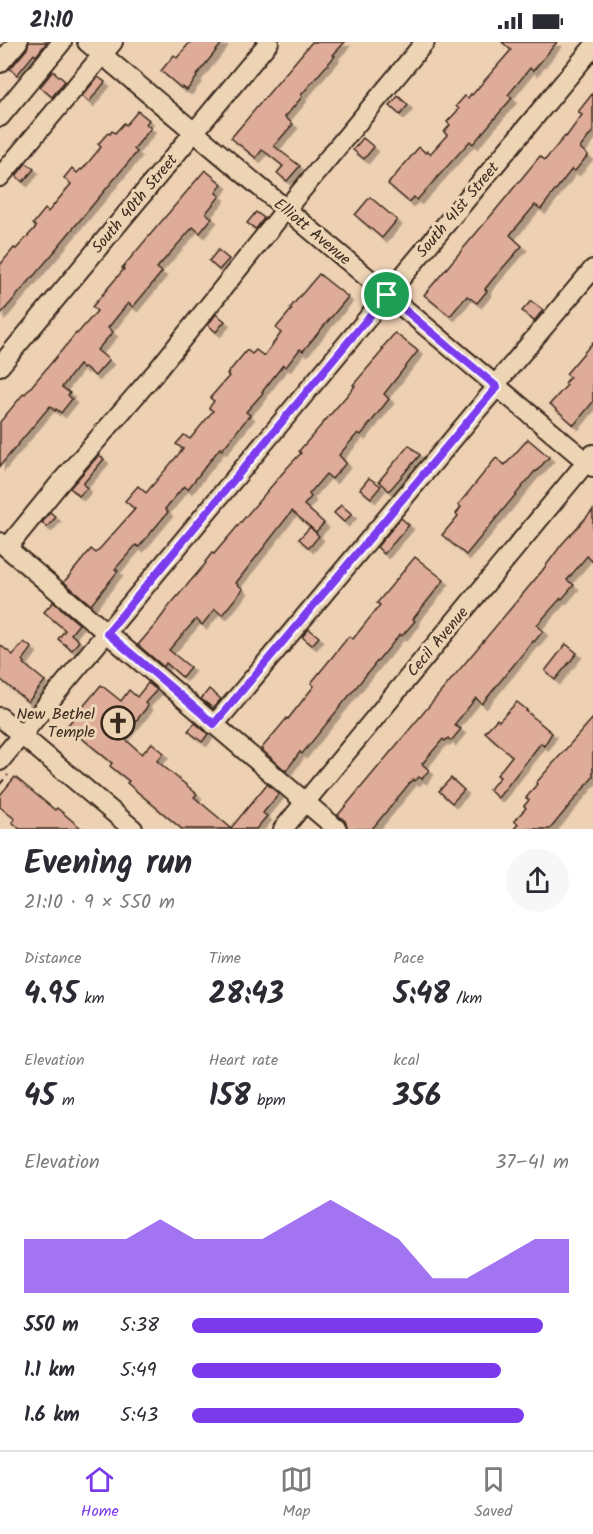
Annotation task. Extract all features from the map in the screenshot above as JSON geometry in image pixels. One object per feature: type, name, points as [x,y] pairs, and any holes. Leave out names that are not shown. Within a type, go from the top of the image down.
[{"type":"street","points":[[0,63],[18,42]]},
{"type":"street","points":[[0,117],[62,42]]},
{"type":"street","name":"Elliott Avenue","points":[[87,42],[107,48],[194,132],[496,386],[591,461]]},
{"type":"street","name":"South 40th Street","points":[[0,366],[269,42]]},
{"type":"street","points":[[337,829],[4,545],[155,373],[286,209],[425,42]]},
{"type":"street","name":"South 41st Street","points":[[0,761],[593,47]]},
{"type":"street","points":[[0,177],[107,48]]},
{"type":"street","points":[[214,724],[593,269]]},
{"type":"street","name":"Cecil Avenue","points":[[283,829],[591,461]]},
{"type":"street","points":[[0,717],[133,829]]},
{"type":"building","points":[[29,42],[47,42],[17,75],[10,69],[27,49]]},
{"type":"building","points":[[190,42],[223,42],[187,90],[181,88],[161,71],[174,55],[177,58]]},
{"type":"building","points":[[312,42],[345,42],[285,117],[293,124],[274,146],[300,166],[287,181],[277,173],[283,166],[268,154],[262,150],[256,158],[231,138]]},
{"type":"building","points":[[502,42],[557,42],[533,71],[530,68],[508,95],[512,98],[473,144],[470,141],[417,200],[414,197],[409,202],[388,184],[419,147],[430,154],[447,135],[444,132],[450,125],[447,122],[459,109],[456,106],[465,96],[468,98],[472,95],[511,50]]},
{"type":"building","points":[[53,71],[65,81],[52,97],[40,87]]},
{"type":"building","points":[[98,77],[105,82],[89,102],[82,96]]},
{"type":"building","points":[[593,93],[593,131],[580,148],[588,155],[575,171],[572,169],[541,209],[535,205],[510,235],[522,246],[485,289],[487,291],[477,303],[467,296],[450,316],[424,295],[540,156],[545,160],[566,137],[582,115],[578,112]]},
{"type":"building","points":[[398,96],[408,105],[400,115],[390,106]]},
{"type":"building","points":[[138,111],[149,120],[146,124],[151,128],[134,149],[137,152],[0,315],[0,265],[36,227],[33,224],[45,209],[48,212],[71,184],[64,178],[72,168],[77,173],[82,170],[101,147],[98,144],[108,133],[112,131],[115,133],[124,123],[126,125]]},
{"type":"building","points":[[363,138],[374,147],[364,159],[353,150]]},
{"type":"building","points":[[26,163],[34,169],[23,182],[16,176]]},
{"type":"building","points":[[205,170],[222,184],[216,193],[220,196],[206,213],[212,218],[200,233],[193,227],[157,268],[162,272],[133,307],[128,303],[108,328],[113,332],[97,350],[109,360],[95,376],[79,365],[62,387],[70,393],[68,395],[72,399],[61,413],[50,406],[0,466],[0,422],[97,311],[92,307]]},
{"type":"building","points":[[370,197],[397,220],[382,238],[355,215]]},
{"type":"building","points":[[256,212],[264,218],[256,229],[247,223]]},
{"type":"building","points":[[218,250],[229,259],[219,270],[209,261]]},
{"type":"building","points":[[319,274],[348,297],[303,351],[300,349],[286,367],[283,365],[246,412],[250,415],[222,450],[220,448],[188,489],[184,486],[165,509],[168,512],[139,547],[136,545],[115,569],[118,571],[91,605],[64,582],[91,549],[96,553],[135,509],[125,501],[138,486],[146,493],[183,449],[176,444],[184,435],[190,439],[213,411],[209,408],[214,401],[210,398],[247,350],[252,354],[256,350],[264,356],[281,333],[276,328]]},
{"type":"building","points":[[531,301],[543,310],[534,321],[522,311]]},
{"type":"building","points":[[216,314],[225,321],[216,332],[208,325]]},
{"type":"building","points":[[395,333],[418,351],[384,394],[389,399],[361,435],[358,433],[339,455],[346,463],[332,479],[326,474],[309,494],[311,497],[304,505],[324,523],[316,532],[292,511],[236,583],[243,589],[222,615],[215,609],[202,625],[196,619],[169,650],[190,667],[182,677],[166,663],[164,667],[138,645],[212,553],[214,554],[301,453],[299,451],[355,386],[353,385]]},
{"type":"building","points":[[593,342],[593,402],[574,425],[550,404],[567,385],[565,383],[570,377],[566,374]]},
{"type":"building","points":[[528,439],[549,457],[466,555],[442,535],[458,516],[456,514],[461,507],[458,505],[496,458],[505,465]]},
{"type":"building","points":[[409,445],[420,455],[389,491],[379,481]]},
{"type":"building","points":[[99,455],[104,459],[83,484],[87,488],[79,496],[70,488]]},
{"type":"building","points":[[369,478],[381,486],[371,498],[360,489]]},
{"type":"building","points":[[341,505],[352,514],[344,522],[334,513]]},
{"type":"building","points":[[593,510],[593,562],[587,556],[567,580],[574,585],[537,625],[543,631],[482,704],[476,698],[454,725],[461,729],[451,741],[448,738],[445,741],[443,739],[422,764],[429,770],[422,779],[419,777],[415,781],[413,779],[372,829],[348,829],[345,821],[338,815],[562,544]]},
{"type":"building","points":[[50,512],[56,517],[47,527],[42,523]]},
{"type":"building","points":[[401,518],[409,525],[384,554],[377,547]]},
{"type":"building","points":[[310,527],[319,536],[309,548],[299,539]]},
{"type":"building","points":[[415,557],[444,580],[413,619],[415,621],[402,636],[400,634],[286,771],[261,749],[314,686],[311,683],[349,636],[353,639],[380,605],[377,603]]},
{"type":"building","points":[[53,602],[79,624],[71,634],[79,641],[72,650],[58,639],[65,630],[44,612]]},
{"type":"building","points":[[309,629],[319,637],[312,645],[302,637]]},
{"type":"building","points":[[24,642],[32,648],[23,660],[24,664],[45,681],[28,702],[0,679],[0,645],[13,655]]},
{"type":"building","points":[[566,644],[577,653],[555,680],[545,671]]},
{"type":"building","points":[[148,683],[157,690],[145,703],[148,706],[123,737],[142,754],[152,743],[164,753],[157,761],[197,794],[194,797],[231,828],[267,784],[279,794],[263,813],[267,816],[256,829],[182,829],[127,783],[129,781],[110,766],[112,763],[67,726],[101,685],[121,701],[129,690],[137,697]]},
{"type":"building","points":[[209,689],[221,699],[213,708],[201,699]]},
{"type":"building","points":[[517,702],[552,733],[544,746],[541,743],[498,798],[489,790],[500,777],[497,775],[512,756],[485,732]]},
{"type":"building","points":[[593,718],[593,777],[550,829],[514,829],[518,824],[514,821],[526,808],[524,806],[529,800],[526,798],[536,783]]},
{"type":"building","points":[[195,723],[208,734],[202,742],[188,731]]},
{"type":"building","points":[[15,777],[82,829],[20,829],[12,822],[15,819],[0,807],[0,795]]},
{"type":"building","points":[[451,778],[464,790],[452,803],[439,791]]},
{"type":"place","name":"New Bethel Temple","points":[[118,723]]},
{"type":"route","points":[[387,295],[497,387],[214,724],[107,633],[387,295]]}]
